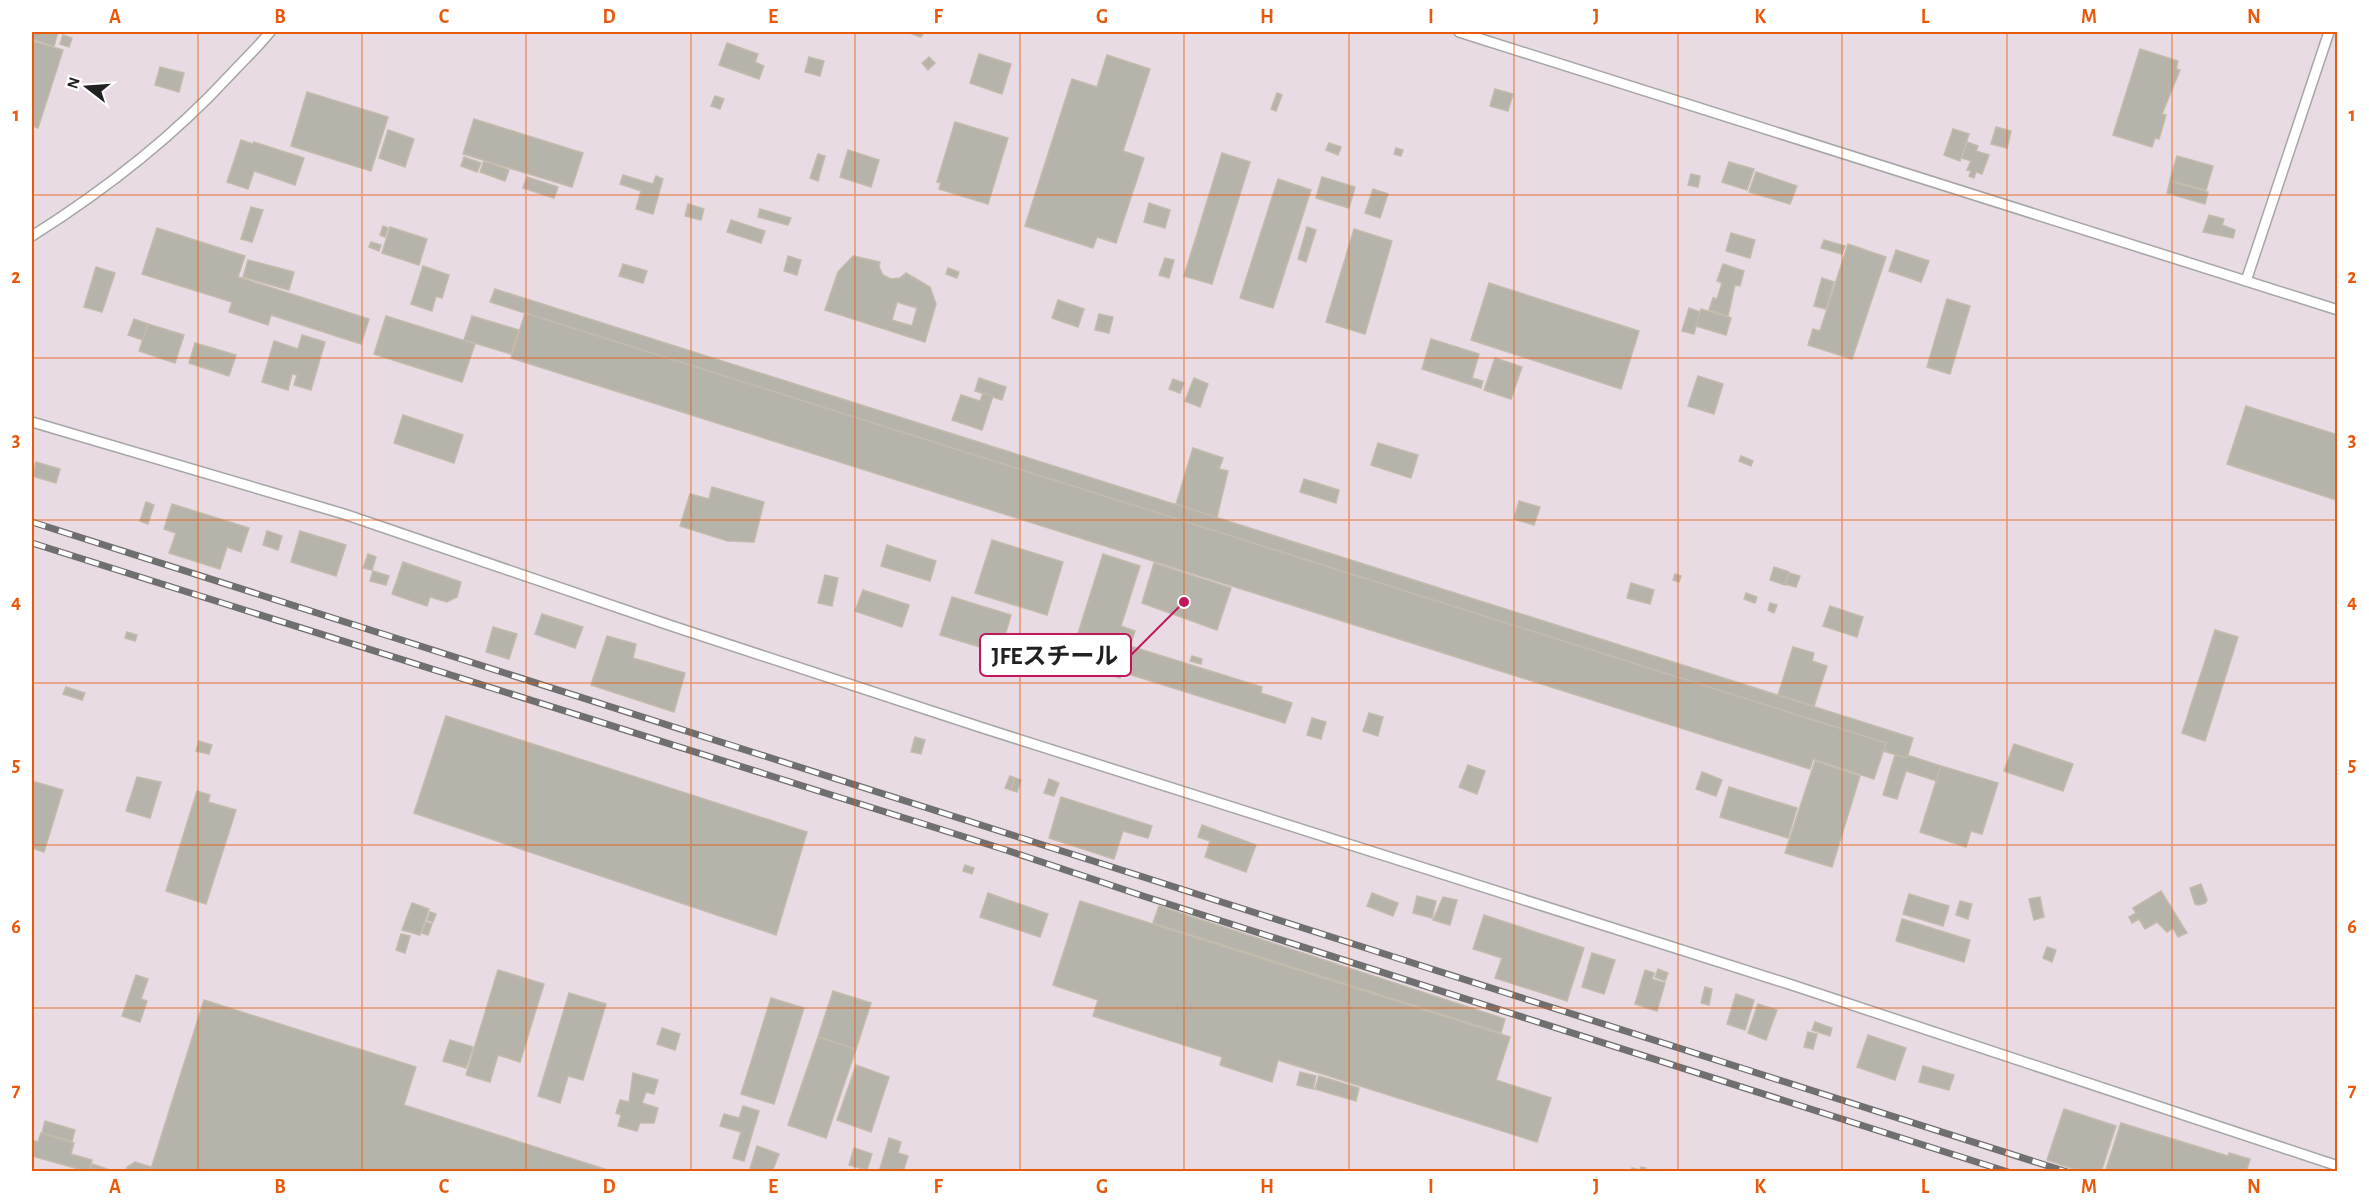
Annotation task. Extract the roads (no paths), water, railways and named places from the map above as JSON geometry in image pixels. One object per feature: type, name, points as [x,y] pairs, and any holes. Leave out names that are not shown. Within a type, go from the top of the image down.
[{"type":"lane","points":[[32,236],[95,196],[165,140],[215,92],[270,32]]},
{"type":"lane","points":[[1459,32],[2337,310]]},
{"type":"lane","points":[[2246,281],[2329,32]]},
{"type":"lane","points":[[32,422],[344,514],[761,656],[1792,985],[2337,1166]]},
{"type":"railway","points":[[32,522],[2067,1172]]},
{"type":"railway","points":[[32,543],[1006,850],[1143,896],[2008,1172]]},
{"type":"place","name":"JFEスチール","points":[[1184,602]]}]
